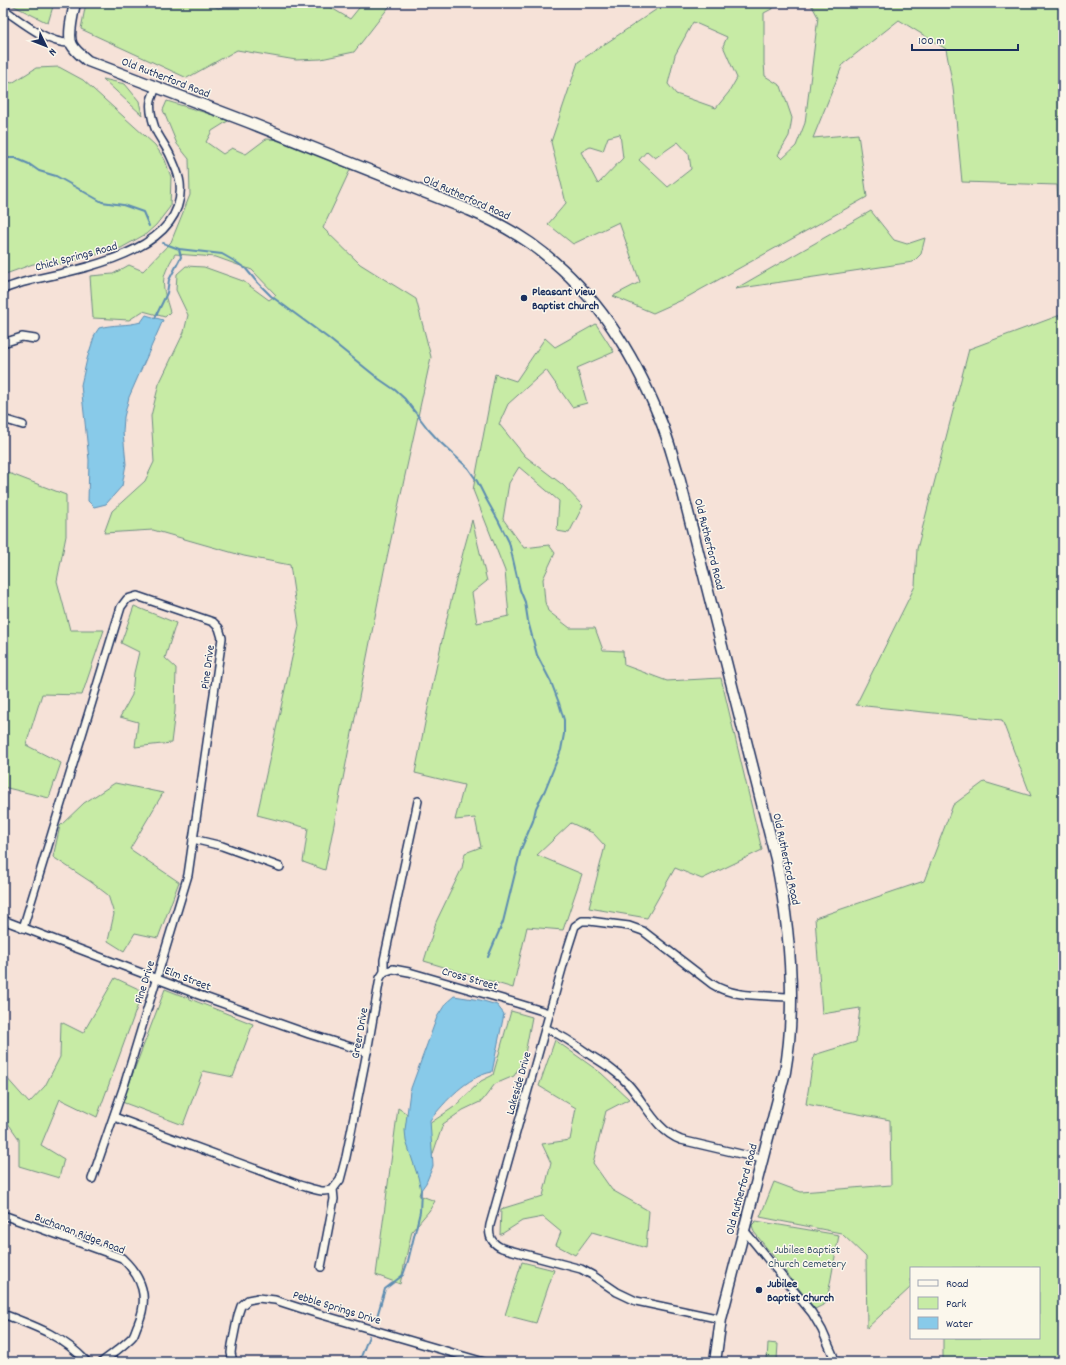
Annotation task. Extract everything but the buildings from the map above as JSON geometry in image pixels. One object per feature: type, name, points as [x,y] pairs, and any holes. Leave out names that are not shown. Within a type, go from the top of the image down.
[{"type":"street","points":[[3,9],[41,34],[59,42],[70,43],[70,29],[75,3]]},
{"type":"street","name":"Old Rutherford Road","points":[[70,43],[88,61],[436,196],[489,219],[530,243],[562,269],[583,290],[606,319],[631,358],[645,386],[661,421],[679,477],[776,859],[788,938],[790,997],[789,1039],[785,1072],[721,1320],[715,1362]]},
{"type":"street","name":"Chick Springs Road","points":[[3,290],[30,280],[101,263],[124,255],[151,239],[170,220],[180,197],[180,182],[169,153],[158,136],[153,120],[150,102],[156,87]]},
{"type":"street","points":[[3,343],[22,337],[35,339]]},
{"type":"street","points":[[3,419],[23,425]]},
{"type":"street","name":"Pine Drive","points":[[23,928],[121,607],[127,599],[137,596],[213,622],[219,628],[222,635],[189,867],[184,889],[114,1117],[92,1179]]},
{"type":"street","name":"Greer Drive","points":[[321,1267],[334,1199],[333,1189],[340,1180],[346,1157],[380,978],[384,972],[384,960],[418,801]]},
{"type":"street","points":[[193,839],[222,846],[280,867]]},
{"type":"street","name":"Elm Street","points":[[3,920],[199,995],[309,1034],[367,1052]]},
{"type":"street","name":"Lakeside Drive","points":[[721,1320],[636,1301],[617,1292],[581,1269],[502,1248],[492,1241],[489,1230],[549,1013],[574,929],[579,922],[586,921],[629,926],[643,931],[712,984],[723,990],[736,994],[790,997]]},
{"type":"street","name":"Cross Street","points":[[384,972],[393,969],[409,972],[549,1013]]},
{"type":"street","points":[[545,1028],[559,1034],[618,1074],[634,1090],[660,1126],[671,1135],[681,1140],[762,1159]]},
{"type":"street","points":[[114,1117],[299,1185],[322,1191],[333,1189]]},
{"type":"street","name":"Buchanan Ridge Road","points":[[3,1215],[122,1258],[132,1268],[141,1284],[145,1300],[140,1319],[133,1335],[102,1362]]},
{"type":"street","points":[[744,1230],[812,1313],[822,1330],[836,1362]]},
{"type":"street","name":"Pebble Springs Drive","points":[[233,1362],[231,1352],[232,1345],[241,1306],[248,1300],[258,1298],[275,1300],[484,1362]]},
{"type":"street","points":[[3,1314],[42,1329],[59,1338],[87,1362]]},
{"type":"green space","points":[[8,3],[54,3],[48,23]]},
{"type":"green space","points":[[86,3],[209,3],[218,8],[238,3],[323,3],[350,19],[363,3],[392,3],[354,52],[321,59],[296,60],[237,50],[187,78],[81,29]]},
{"type":"green space","points":[[666,3],[783,3],[764,13],[765,76],[781,86],[792,118],[789,136],[778,155],[782,159],[796,146],[805,123],[818,17],[812,6],[807,3],[1063,3],[1063,284],[1057,185],[962,182],[953,87],[946,49],[899,20],[843,64],[813,138],[858,134],[867,197],[682,300],[653,313],[613,296],[640,282],[619,222],[573,244],[548,224],[566,203],[551,142],[578,62]],"holes":[[[693,22],[727,37],[723,46],[737,78],[729,92],[716,108],[676,94],[668,84],[675,55]],[[620,134],[623,158],[598,184],[581,152],[590,147],[603,151],[608,137]],[[678,142],[689,154],[691,169],[668,187],[639,160],[647,151],[655,158]]]},
{"type":"green space","points":[[59,67],[83,80],[155,145],[165,160],[171,177],[170,207],[156,225],[146,234],[121,248],[63,264],[33,264],[3,275],[3,80],[12,83],[36,68]]},
{"type":"green space","points":[[103,79],[125,84],[139,101],[142,115]]},
{"type":"green space","points":[[167,101],[228,121],[212,131],[206,142],[223,154],[232,148],[246,154],[266,139],[283,140],[351,168],[323,228],[360,264],[416,299],[431,357],[384,571],[325,870],[303,862],[308,828],[257,815],[299,626],[290,565],[244,556],[153,530],[104,533],[112,511],[145,481],[154,462],[151,416],[159,384],[184,332],[188,315],[176,290],[177,274],[186,266],[204,267],[243,281],[269,300],[276,295],[252,270],[216,257],[175,254],[164,276],[165,295],[170,312],[165,317],[143,311],[129,320],[93,318],[90,276],[113,274],[129,265],[143,271],[171,242],[190,195],[189,159],[177,144],[163,110]]},
{"type":"green space","points":[[871,211],[894,240],[907,244],[925,238],[921,254],[913,262],[735,289]]},
{"type":"green space","points":[[1063,314],[1063,1362],[943,1362],[943,1339],[1040,1339],[1040,1267],[910,1267],[910,1288],[867,1328],[866,1257],[841,1233],[760,1217],[774,1182],[801,1192],[891,1185],[890,1120],[806,1104],[814,1055],[856,1042],[860,1008],[822,1014],[815,918],[924,881],[953,805],[984,782],[1031,796],[1002,720],[856,705],[915,586],[917,549],[969,349]]},
{"type":"green space","points":[[596,324],[614,352],[577,368],[587,403],[572,407],[546,370],[508,404],[499,424],[525,456],[563,485],[583,506],[569,533],[557,531],[559,501],[519,467],[509,483],[503,519],[524,548],[549,545],[555,553],[543,579],[545,602],[548,611],[570,628],[595,628],[603,650],[623,651],[624,665],[667,681],[721,678],[762,850],[702,879],[675,868],[647,918],[589,908],[605,846],[593,833],[571,823],[537,855],[582,874],[563,930],[527,927],[513,988],[424,961],[436,922],[462,868],[465,853],[481,847],[475,818],[455,820],[464,785],[415,773],[448,614],[472,520],[487,581],[472,593],[477,623],[509,616],[505,571],[473,490],[495,374],[516,381],[545,338],[555,347]]},
{"type":"green space","points":[[6,472],[66,495],[66,536],[57,581],[70,630],[104,630],[82,695],[42,694],[26,745],[61,763],[49,798],[3,787],[3,479]]},
{"type":"green space","points":[[134,606],[176,623],[165,658],[176,668],[175,711],[171,743],[135,747],[138,722],[120,717],[132,695],[134,673],[139,652],[121,643]]},
{"type":"green space","points":[[115,783],[163,793],[130,849],[179,882],[158,938],[135,933],[124,951],[108,941],[114,914],[108,895],[53,857],[60,826],[84,803]]},
{"type":"green space","points":[[115,978],[143,991],[97,1117],[60,1099],[41,1145],[64,1159],[59,1178],[19,1166],[19,1139],[3,1116],[3,1076],[5,1076],[29,1103],[45,1086],[60,1057],[61,1022],[83,1033]]},
{"type":"green space","points":[[165,989],[253,1024],[233,1077],[203,1071],[183,1125],[122,1102]]},
{"type":"green space","points":[[511,1011],[532,1017],[524,1059],[514,1076],[495,1084],[482,1101],[463,1110],[443,1124],[419,1195],[435,1201],[429,1211],[412,1231],[400,1284],[376,1275],[398,1108],[426,1126],[454,1107],[481,1081],[493,1075]]},
{"type":"green space","points":[[555,1040],[601,1073],[629,1099],[606,1111],[593,1163],[612,1190],[649,1211],[646,1248],[592,1232],[575,1255],[556,1245],[561,1232],[543,1217],[522,1221],[500,1235],[501,1209],[543,1196],[551,1163],[542,1144],[570,1140],[576,1108],[539,1086]]},
{"type":"green space","name":"Jubilee Baptist Church Cemetery","points":[[756,1221],[839,1235],[825,1304],[815,1309],[754,1232],[752,1225]]},
{"type":"green space","points":[[522,1262],[554,1270],[536,1323],[505,1315]]},
{"type":"green space","points":[[768,1343],[778,1344],[777,1360],[767,1360]]},
{"type":"water","points":[[146,315],[163,320],[129,397],[124,417],[123,432],[126,464],[122,486],[106,504],[94,507],[88,501],[89,460],[81,385],[87,359],[95,334],[99,328],[141,322]]},
{"type":"water","points":[[454,996],[480,1000],[497,1005],[504,1014],[492,1072],[465,1084],[430,1120],[433,1166],[426,1183],[421,1190],[406,1141],[405,1130],[410,1091],[437,1017],[446,1003]]},
{"type":"waterway","points":[[3,158],[15,158],[29,164],[39,171],[56,176],[102,202],[123,205],[143,212],[149,226]]},
{"type":"waterway","points":[[163,243],[179,249],[222,254],[236,262],[246,269],[271,296],[395,390],[405,399],[439,441],[468,468],[477,481],[509,542],[537,655],[551,682],[559,703],[564,720],[564,734],[561,750],[536,808],[533,821],[521,849],[503,922],[488,957]]},
{"type":"waterway","points":[[155,318],[167,293],[169,280],[181,257],[179,249]]},
{"type":"waterway","points":[[376,1320],[385,1289],[403,1275],[408,1261],[420,1212],[421,1190]]},
{"type":"waterway","points":[[359,1362],[369,1336]]},
{"type":"place","name":"Pleasant View Baptist Church","points":[[524,298]]},
{"type":"place","name":"Jubilee Baptist Church","points":[[759,1290]]}]
